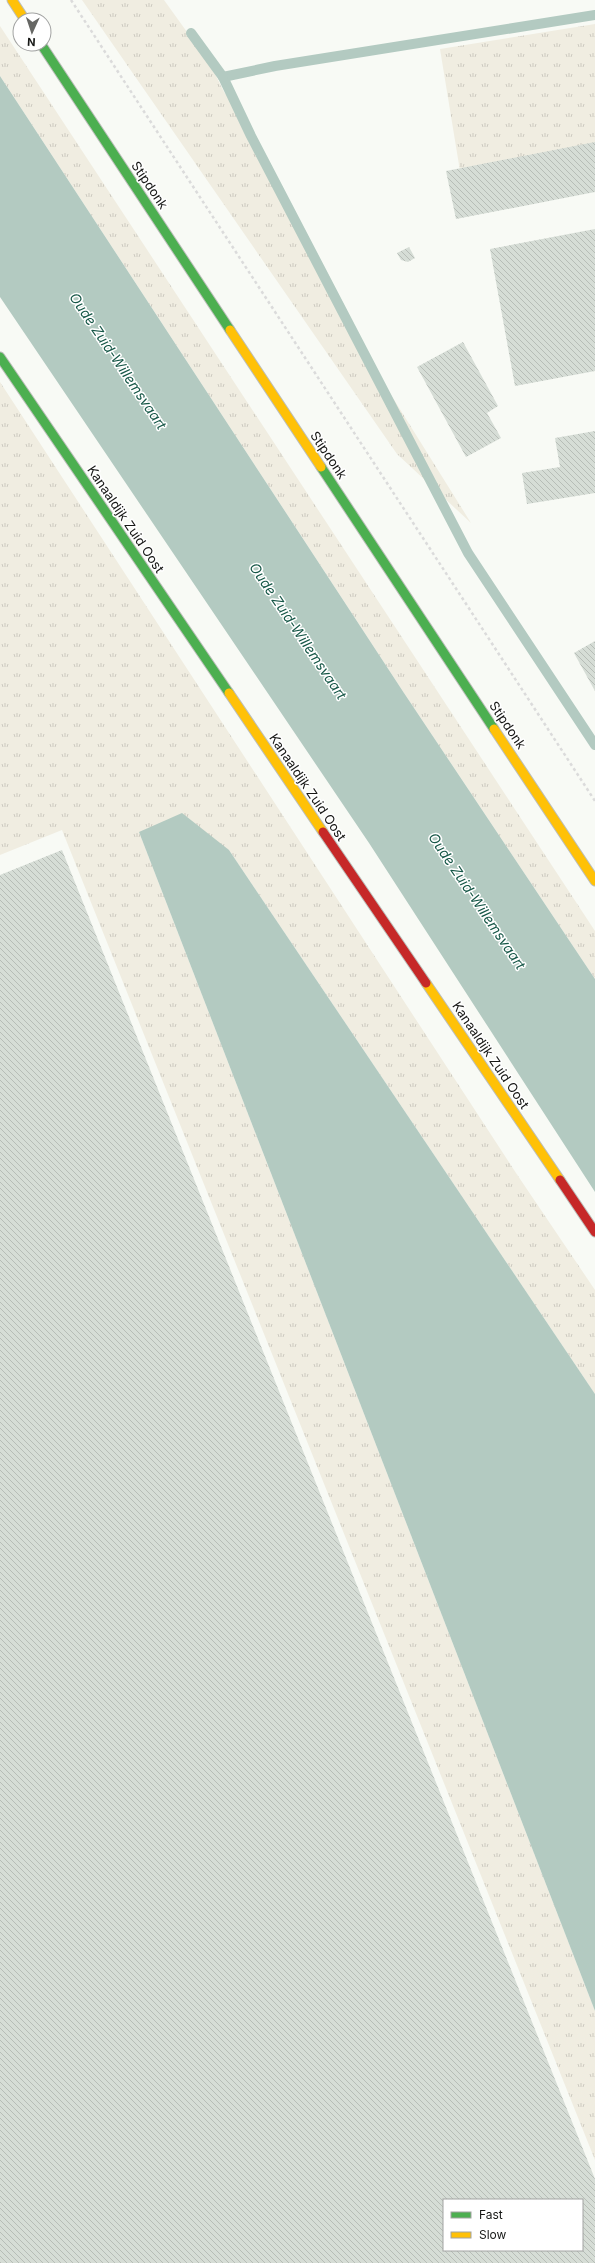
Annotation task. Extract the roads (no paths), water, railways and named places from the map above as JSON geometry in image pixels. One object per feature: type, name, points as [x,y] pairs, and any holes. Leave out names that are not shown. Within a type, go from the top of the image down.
[{"type":"street","points":[[12,0],[20,12]]},
{"type":"street","name":"Stipdonk","points":[[46,52],[595,881]]},
{"type":"street","name":"Kanaaldijk Zuid Oost","points":[[0,357],[595,1232]]},
{"type":"water","name":"Oude Zuid-Willemsvaart","points":[[0,76],[404,693],[595,979],[595,1192],[369,843],[0,297]]},
{"type":"water","points":[[182,813],[229,850],[595,1394],[595,2011],[139,832]]},
{"type":"waterway","points":[[595,15],[275,66],[223,77],[251,136],[468,553],[595,745]]},
{"type":"waterway","points":[[191,33],[223,77]]}]
